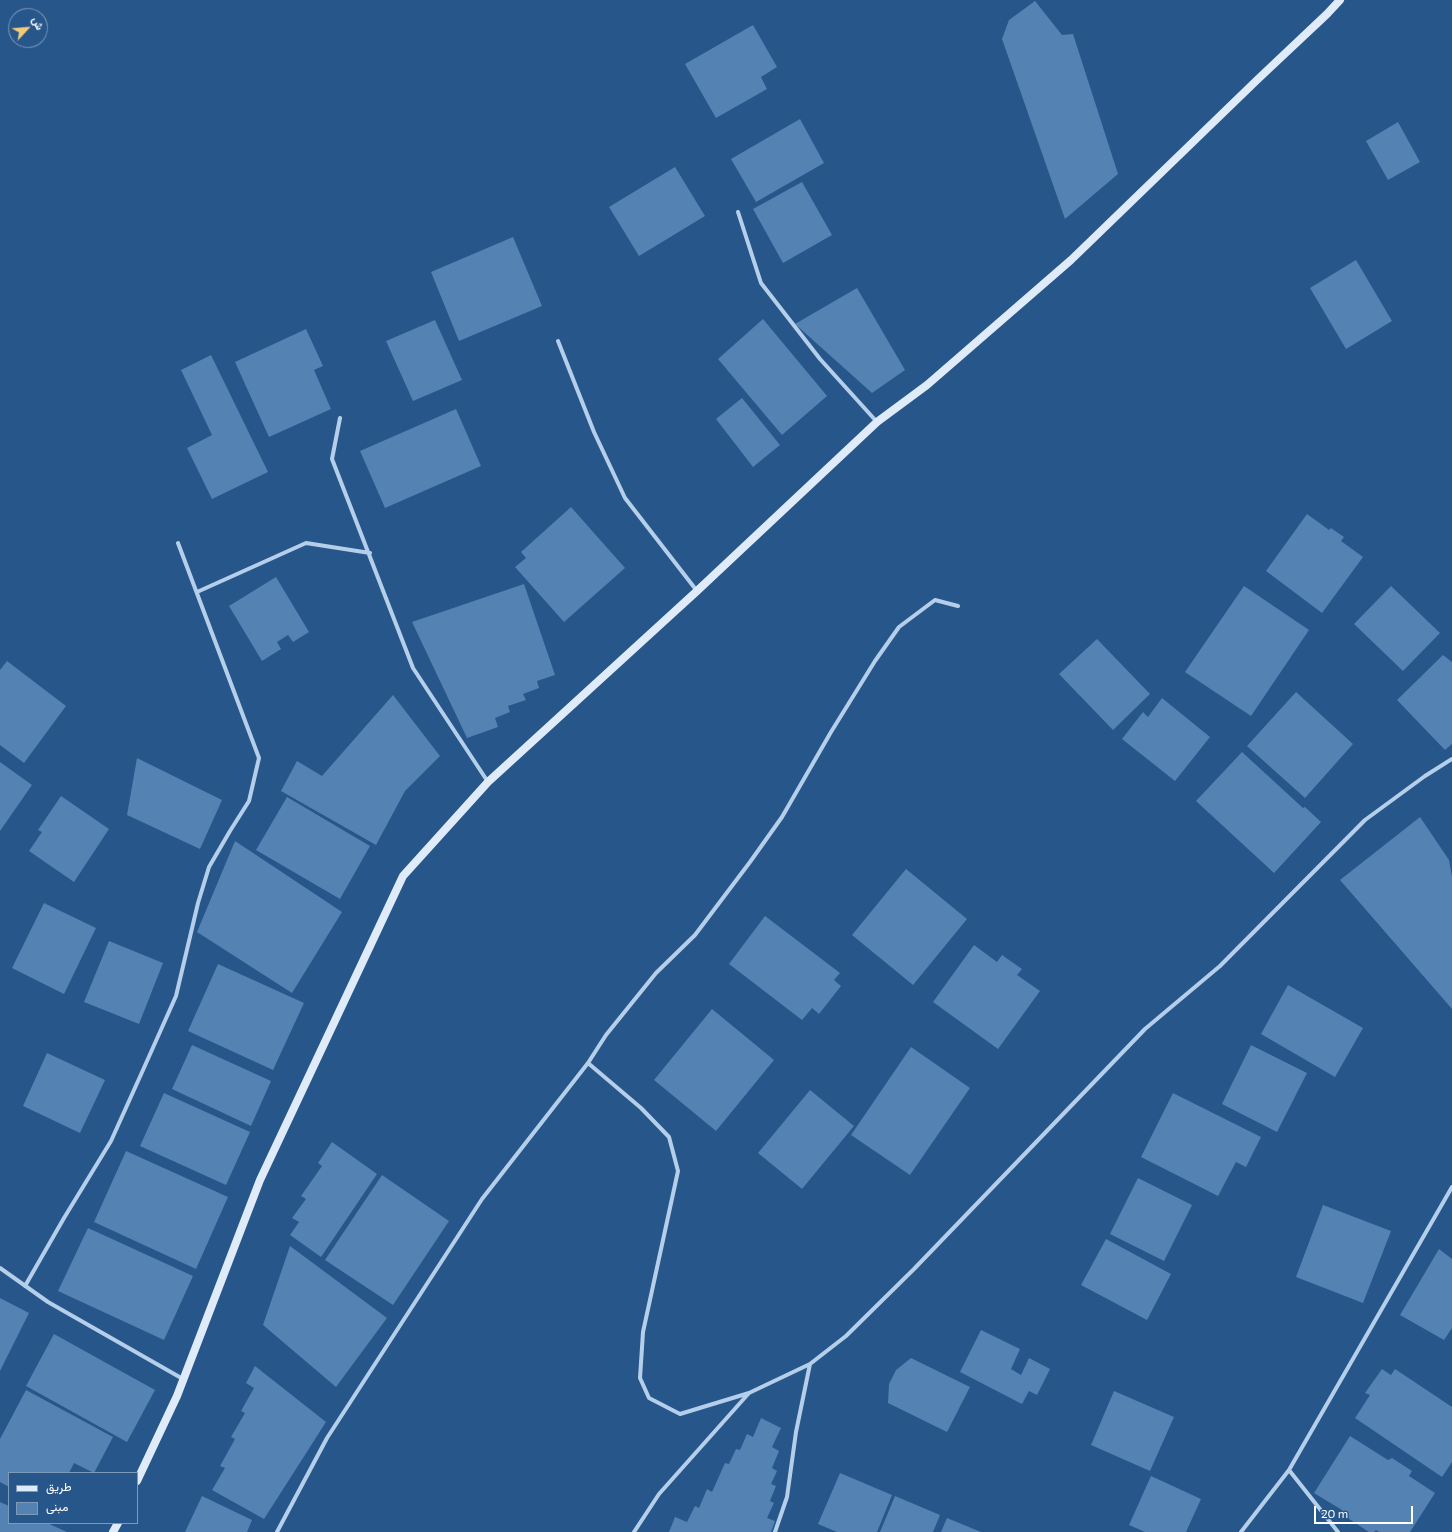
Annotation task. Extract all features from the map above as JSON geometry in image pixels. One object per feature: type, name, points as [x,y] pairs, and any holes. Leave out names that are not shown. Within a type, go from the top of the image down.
[{"type":"main road","points":[[138,1479],[183,1379],[260,1180],[403,876],[488,782],[697,591],[877,422],[928,385],[1071,260],[1340,0]]},
{"type":"street","points":[[738,212],[761,283],[820,359],[877,422]]},
{"type":"street","points":[[558,341],[594,432],[625,498],[697,591]]},
{"type":"street","points":[[340,418],[332,459],[413,668],[488,782]]},
{"type":"street","points":[[25,1286],[64,1218],[112,1141],[176,996],[198,903],[209,867],[249,801],[259,758],[178,543]]},
{"type":"street","points":[[197,592],[306,543],[370,554]]},
{"type":"street","points":[[277,1532],[327,1438],[482,1199],[588,1063],[606,1035],[656,972],[695,935],[782,817],[874,661],[899,627],[935,600],[958,606]]},
{"type":"street","points":[[588,1063],[641,1108],[669,1137],[678,1171],[643,1332],[640,1378],[649,1398],[680,1414],[749,1393],[810,1364],[846,1336],[1145,1029],[1220,966],[1365,820],[1425,776],[1452,759]]},
{"type":"street","points":[[1242,1532],[1289,1470],[1452,1187]]},
{"type":"street","points":[[0,1268],[48,1302],[183,1379]]},
{"type":"street","points":[[775,1532],[787,1497],[796,1432],[810,1364]]},
{"type":"street","points":[[634,1532],[659,1494],[749,1393]]},
{"type":"street","points":[[1289,1470],[1338,1532]]},
{"type":"building","points":[[1035,1],[1062,35],[1073,34],[1118,174],[1065,219],[1002,39],[1009,20]]},
{"type":"building","points":[[753,25],[777,67],[761,77],[767,89],[716,118],[685,64]]},
{"type":"building","points":[[800,119],[824,163],[756,202],[731,159]]},
{"type":"building","points":[[1398,122],[1420,162],[1388,180],[1366,141]]},
{"type":"building","points":[[675,167],[705,216],[639,256],[609,207]]},
{"type":"building","points":[[802,182],[832,235],[783,263],[753,209]]},
{"type":"building","points":[[513,237],[542,306],[459,341],[431,272]]},
{"type":"building","points":[[1356,260],[1392,321],[1346,349],[1310,288]]},
{"type":"building","points":[[857,288],[905,370],[872,393],[795,324]]},
{"type":"building","points":[[763,319],[827,396],[782,435],[718,359]]},
{"type":"building","points":[[435,320],[462,380],[413,401],[386,341]]},
{"type":"building","points":[[306,329],[323,366],[314,370],[331,409],[269,437],[235,362]]},
{"type":"building","points":[[211,355],[268,472],[212,499],[187,448],[212,435],[181,370]]},
{"type":"building","points":[[742,398],[780,445],[753,467],[716,419]]},
{"type":"building","points":[[456,409],[481,466],[385,508],[360,451]]},
{"type":"building","points":[[571,507],[625,568],[564,622],[515,567],[526,558],[521,552]]},
{"type":"building","points":[[1307,514],[1329,530],[1331,528],[1344,537],[1341,541],[1363,557],[1322,613],[1266,571]]},
{"type":"building","points":[[276,577],[309,632],[293,642],[288,635],[277,642],[281,649],[262,661],[229,606]]},
{"type":"building","points":[[524,584],[555,675],[537,681],[539,688],[523,694],[526,700],[508,706],[510,712],[495,718],[498,727],[467,738],[412,622]]},
{"type":"building","points":[[1244,586],[1309,630],[1251,716],[1185,672]]},
{"type":"building","points":[[1391,586],[1440,633],[1403,671],[1354,624]]},
{"type":"building","points":[[1097,639],[1150,694],[1113,730],[1059,674]]},
{"type":"building","points":[[1443,655],[1452,662],[1452,744],[1445,750],[1397,700]]},
{"type":"building","points":[[7,661],[66,706],[24,763],[0,745],[0,670]]},
{"type":"building","points":[[1296,692],[1353,744],[1305,798],[1247,746]]},
{"type":"building","points":[[393,695],[440,756],[405,791],[376,845],[281,791],[297,761],[322,776]]},
{"type":"building","points":[[1162,698],[1210,737],[1175,781],[1122,739],[1143,712],[1148,717]]},
{"type":"building","points":[[1242,752],[1303,808],[1305,807],[1321,822],[1274,873],[1196,801]]},
{"type":"building","points":[[137,758],[222,800],[200,849],[127,815]]},
{"type":"building","points":[[0,762],[32,785],[0,831]]},
{"type":"building","points":[[61,796],[109,829],[74,882],[29,851],[42,832],[38,830]]},
{"type":"building","points":[[287,797],[370,846],[340,899],[256,850]]},
{"type":"building","points":[[1420,817],[1449,860],[1452,877],[1452,1009],[1340,880]]},
{"type":"building","points":[[235,841],[342,912],[292,993],[197,932]]},
{"type":"building","points":[[906,869],[967,919],[913,985],[852,935]]},
{"type":"building","points":[[44,903],[96,928],[64,994],[12,968]]},
{"type":"building","points":[[765,916],[840,973],[834,980],[841,986],[819,1014],[812,1008],[802,1020],[729,964]]},
{"type":"building","points":[[109,941],[163,963],[139,1024],[84,1002]]},
{"type":"building","points":[[974,945],[997,962],[1002,955],[1022,969],[1017,975],[1040,991],[998,1049],[933,1002]]},
{"type":"building","points":[[218,964],[304,1003],[273,1070],[188,1031]]},
{"type":"building","points":[[1288,985],[1363,1028],[1335,1077],[1261,1034]]},
{"type":"building","points":[[712,1009],[774,1060],[716,1131],[654,1080]]},
{"type":"building","points":[[192,1045],[271,1081],[251,1126],[172,1089]]},
{"type":"building","points":[[1251,1045],[1307,1073],[1277,1132],[1222,1104]]},
{"type":"building","points":[[911,1047],[970,1088],[910,1175],[851,1135]]},
{"type":"building","points":[[47,1053],[105,1080],[80,1133],[23,1106]]},
{"type":"building","points":[[810,1090],[854,1126],[802,1189],[758,1153]]},
{"type":"building","points":[[164,1093],[250,1132],[226,1185],[140,1146]]},
{"type":"building","points":[[1173,1093],[1261,1137],[1246,1167],[1236,1162],[1218,1196],[1141,1157]]},
{"type":"building","points":[[332,1142],[377,1174],[321,1257],[290,1235],[299,1222],[292,1218],[306,1199],[301,1196],[322,1166],[318,1163]]},
{"type":"building","points":[[126,1151],[228,1197],[196,1269],[94,1222]]},
{"type":"building","points":[[382,1175],[449,1221],[393,1305],[325,1260]]},
{"type":"building","points":[[1138,1178],[1192,1205],[1164,1261],[1110,1234]]},
{"type":"building","points":[[1323,1205],[1391,1231],[1363,1303],[1296,1277]]},
{"type":"building","points":[[88,1228],[193,1276],[164,1340],[58,1291]]},
{"type":"building","points":[[1106,1239],[1171,1274],[1147,1320],[1081,1285]]},
{"type":"building","points":[[290,1246],[387,1318],[336,1387],[263,1325]]},
{"type":"building","points":[[1439,1249],[1452,1259],[1452,1328],[1444,1340],[1400,1315]]},
{"type":"building","points":[[0,1298],[29,1313],[0,1371]]},
{"type":"building","points":[[981,1330],[1020,1349],[1011,1369],[1021,1375],[1029,1358],[1050,1369],[1037,1395],[1029,1391],[1022,1404],[960,1372]]},
{"type":"building","points":[[54,1334],[155,1390],[127,1442],[26,1386]]},
{"type":"building","points":[[911,1358],[970,1387],[947,1432],[888,1403],[889,1384],[896,1370]]},
{"type":"building","points":[[255,1366],[326,1422],[264,1519],[212,1490],[225,1468],[220,1466],[235,1439],[231,1437],[245,1413],[241,1411],[254,1388],[246,1383]]},
{"type":"building","points":[[1382,1369],[1391,1375],[1395,1369],[1452,1407],[1452,1462],[1442,1477],[1355,1418],[1370,1395],[1365,1393]]},
{"type":"building","points":[[26,1390],[113,1437],[95,1472],[74,1463],[70,1472],[8,1472],[8,1486],[0,1482],[0,1439]]},
{"type":"building","points":[[1114,1391],[1174,1417],[1150,1471],[1091,1445]]},
{"type":"building","points":[[761,1418],[781,1428],[772,1447],[779,1451],[772,1468],[777,1471],[771,1484],[776,1486],[770,1501],[774,1503],[767,1518],[775,1521],[771,1532],[669,1532],[675,1517],[687,1522],[695,1506],[699,1508],[707,1489],[712,1492],[725,1463],[729,1464],[736,1449],[740,1450],[747,1434],[753,1437]]},
{"type":"building","points":[[1350,1436],[1388,1460],[1392,1458],[1412,1471],[1409,1476],[1435,1493],[1410,1532],[1379,1532],[1376,1530],[1374,1532],[1369,1532],[1340,1513],[1342,1510],[1314,1493]]},
{"type":"building","points":[[840,1473],[892,1495],[877,1532],[837,1532],[818,1524]]},
{"type":"building","points":[[1151,1476],[1201,1499],[1186,1532],[1145,1532],[1129,1525]]},
{"type":"building","points":[[202,1496],[252,1520],[247,1532],[185,1532]]},
{"type":"building","points":[[895,1496],[940,1515],[933,1532],[880,1532]]},
{"type":"building","points":[[0,1502],[8,1506],[8,1524],[49,1524],[67,1532],[0,1532]]},
{"type":"building","points":[[947,1518],[981,1532],[941,1532]]}]
